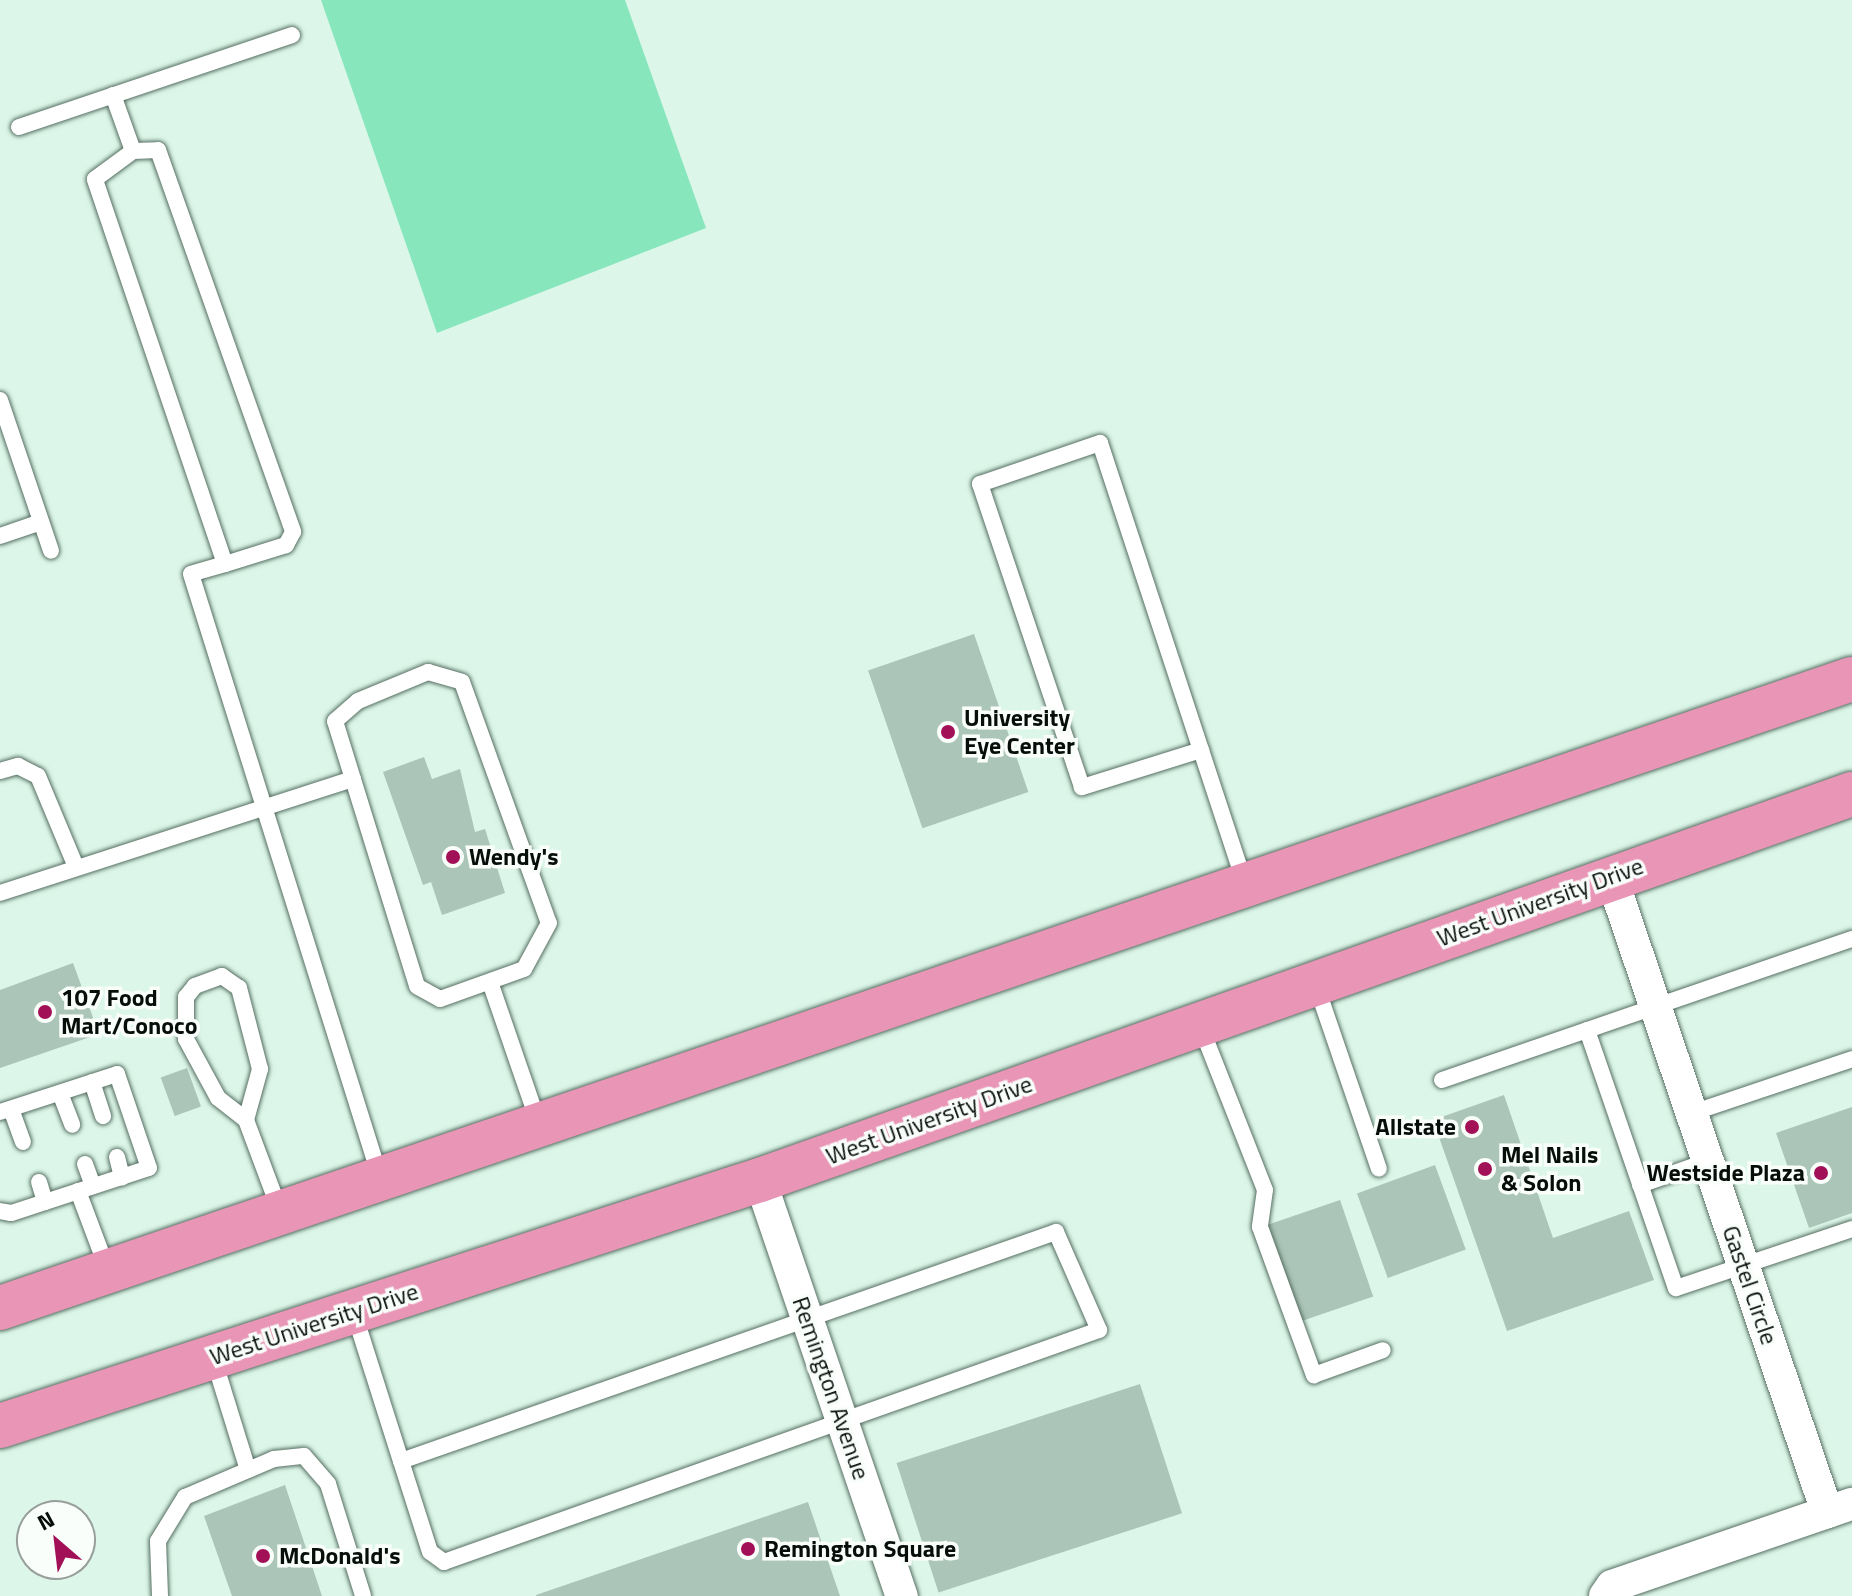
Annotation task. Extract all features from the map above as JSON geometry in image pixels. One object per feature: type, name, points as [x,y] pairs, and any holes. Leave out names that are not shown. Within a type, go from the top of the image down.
[{"type":"main road","points":[[0,1308],[1852,679]]},
{"type":"main road","name":"West University Drive","points":[[0,1426],[760,1180],[1611,876],[1852,794]]},
{"type":"street","name":"Gastel Circle","points":[[1605,1596],[1612,1586],[1840,1508],[1744,1266],[1611,876]]},
{"type":"street","name":"Remington Avenue","points":[[760,1180],[902,1596]]},
{"type":"lane","points":[[19,127],[292,35]]},
{"type":"lane","points":[[113,95],[133,151]]},
{"type":"lane","points":[[225,564],[95,179],[133,151],[158,150],[293,532],[286,545],[225,564],[191,574],[380,1178]]},
{"type":"lane","points":[[0,400],[51,551]]},
{"type":"lane","points":[[1201,750],[1082,787],[980,484],[1100,443],[1246,884]]},
{"type":"lane","points":[[0,536],[41,522]]},
{"type":"lane","points":[[428,672],[462,682],[549,923],[524,969],[440,999],[417,986],[353,779],[335,721],[347,711],[428,672]]},
{"type":"lane","points":[[0,771],[18,766],[38,776],[76,867]]},
{"type":"lane","points":[[0,893],[263,805],[353,779]]},
{"type":"lane","points":[[1442,1080],[1852,939]]},
{"type":"lane","points":[[246,1120],[260,1069],[239,988],[222,976],[195,986],[186,997],[186,1039],[218,1098],[246,1120],[280,1212]]},
{"type":"lane","points":[[490,982],[539,1125]]},
{"type":"lane","points":[[1315,982],[1379,1169]]},
{"type":"lane","points":[[1199,1023],[1265,1190],[1260,1227],[1314,1375],[1383,1350]]},
{"type":"lane","points":[[1587,1030],[1676,1288],[1852,1229]]},
{"type":"lane","points":[[1692,1113],[1852,1059]]},
{"type":"lane","points":[[5,1207],[45,1202],[149,1168],[117,1074],[5,1110],[23,1142]]},
{"type":"lane","points":[[92,1082],[103,1116]]},
{"type":"lane","points":[[60,1093],[72,1125]]},
{"type":"lane","points":[[117,1157],[122,1177]]},
{"type":"lane","points":[[1640,1185],[1708,1161]]},
{"type":"lane","points":[[85,1164],[86,1189],[107,1271]]},
{"type":"lane","points":[[39,1182],[45,1202]]},
{"type":"lane","points":[[353,1312],[430,1552],[444,1562],[843,1425],[1099,1330],[1056,1232],[401,1461]]},
{"type":"lane","points":[[213,1357],[248,1470]]},
{"type":"lane","points":[[160,1596],[158,1541],[185,1497],[274,1459],[304,1456],[328,1484],[363,1596]]},
{"type":"green space","points":[[321,0],[625,0],[706,228],[437,333]]},
{"type":"building","name":"University Eye Center","points":[[974,634],[1028,792],[922,828],[868,670]]},
{"type":"building","name":"Wendy's","points":[[424,757],[432,779],[460,769],[475,832],[485,829],[505,893],[442,915],[431,882],[423,885],[383,772]]},
{"type":"building","name":"107 Food Mart/Conoco","points":[[73,963],[99,1034],[0,1068],[0,990]]},
{"type":"building","points":[[187,1068],[201,1107],[175,1116],[161,1078]]},
{"type":"building","points":[[1504,1095],[1553,1238],[1629,1211],[1654,1280],[1507,1331],[1433,1120]]},
{"type":"building","name":"Westside Plaza","points":[[1852,1107],[1852,1213],[1809,1228],[1776,1133]]},
{"type":"building","points":[[1435,1165],[1466,1250],[1388,1278],[1357,1193]]},
{"type":"building","points":[[1340,1200],[1373,1296],[1300,1322],[1267,1225]]},
{"type":"building","points":[[1140,1384],[1182,1513],[939,1592],[897,1463]]},
{"type":"building","name":"McDonald's","points":[[285,1485],[322,1596],[232,1596],[204,1516]]},
{"type":"building","name":"Remington Square","points":[[808,1502],[840,1596],[536,1596],[536,1595]]},
{"type":"place","name":"University Eye Center","points":[[948,732]]},
{"type":"place","name":"Wendy's","points":[[453,857]]},
{"type":"place","name":"107 Food Mart/Conoco","points":[[45,1012]]},
{"type":"place","name":"Allstate","points":[[1472,1127]]},
{"type":"place","name":"Mel Nails & Solon","points":[[1485,1169]]},
{"type":"place","name":"Westside Plaza","points":[[1821,1173]]},
{"type":"place","name":"Remington Square","points":[[748,1549]]},
{"type":"place","name":"McDonald's","points":[[263,1556]]}]
